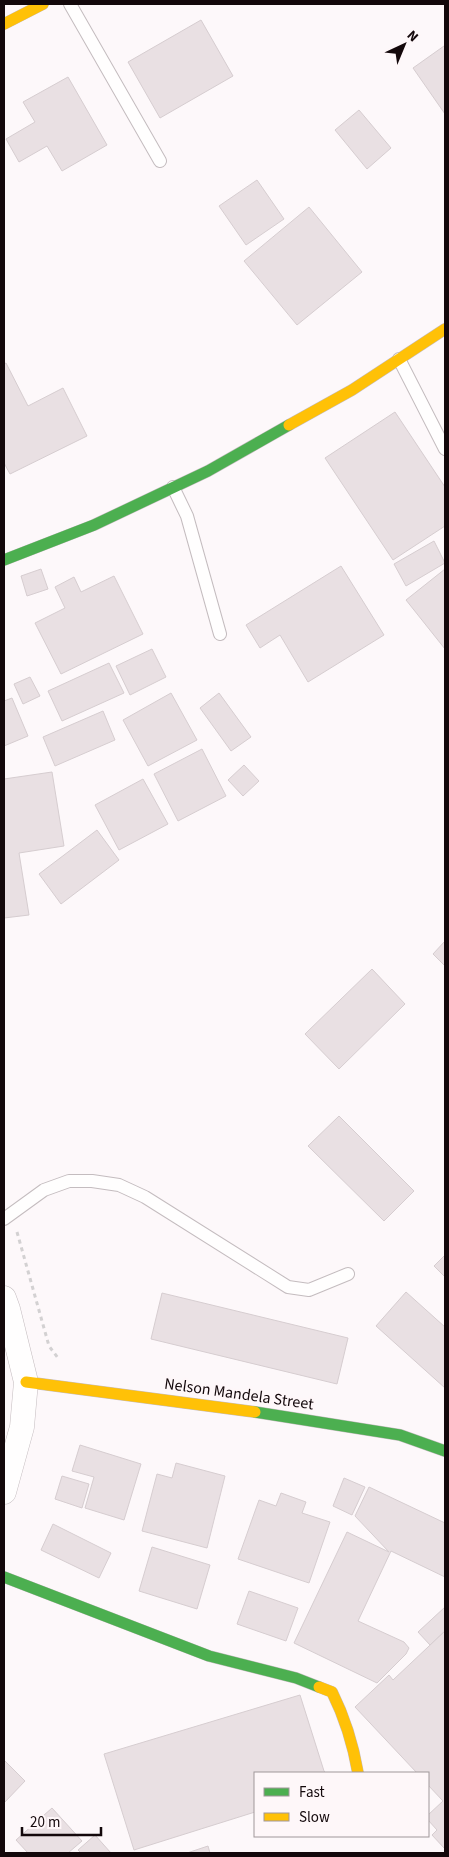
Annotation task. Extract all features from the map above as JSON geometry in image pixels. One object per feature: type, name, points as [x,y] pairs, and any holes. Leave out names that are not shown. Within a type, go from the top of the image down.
[{"type":"street","points":[[4,24],[34,6]]},
{"type":"street","points":[[4,560],[94,525],[208,471],[352,390],[445,329]]},
{"type":"street","points":[[4,1298],[26,1382],[22,1427],[4,1492]]},
{"type":"street","name":"Nelson Mandela Street","points":[[26,1382],[238,1409],[400,1435],[445,1451]]},
{"type":"street","points":[[4,1577],[209,1656],[296,1678],[332,1692],[342,1712],[354,1746],[358,1772]]},
{"type":"lane","points":[[70,4],[160,160]]},
{"type":"lane","points":[[399,360],[445,449]]},
{"type":"lane","points":[[173,487],[188,516],[220,634]]},
{"type":"lane","points":[[6,1217],[44,1190],[68,1181],[92,1181],[118,1185],[145,1197],[288,1288],[309,1290],[348,1274]]},
{"type":"path","points":[[6,1217],[18,1233],[49,1346],[60,1360]]},
{"type":"building","points":[[201,20],[233,76],[160,118],[128,62]]},
{"type":"building","points":[[445,47],[445,114],[413,68]]},
{"type":"building","points":[[68,77],[107,145],[62,171],[47,146],[19,162],[6,139],[35,122],[23,102]]},
{"type":"building","points":[[359,110],[391,148],[367,169],[335,130]]},
{"type":"building","points":[[257,180],[284,219],[246,245],[219,206]]},
{"type":"building","points":[[309,207],[362,272],[297,325],[244,261]]},
{"type":"building","points":[[6,363],[28,406],[63,388],[87,436],[10,474],[4,463],[4,364]]},
{"type":"building","points":[[395,412],[445,487],[445,526],[393,560],[325,458]]},
{"type":"building","points":[[434,541],[445,563],[406,586],[394,564]]},
{"type":"building","points":[[341,566],[384,635],[308,682],[280,635],[260,648],[246,625]]},
{"type":"building","points":[[41,569],[48,589],[27,596],[21,576]]},
{"type":"building","points":[[445,569],[445,649],[406,600]]},
{"type":"building","points":[[114,576],[143,634],[61,674],[35,623],[65,608],[55,587],[74,577],[81,592]]},
{"type":"building","points":[[152,649],[166,677],[130,695],[116,666]]},
{"type":"building","points":[[109,663],[124,693],[62,721],[48,691]]},
{"type":"building","points":[[30,677],[40,696],[23,704],[14,684]]},
{"type":"building","points":[[171,693],[197,740],[148,766],[123,720]]},
{"type":"building","points":[[219,693],[251,737],[231,751],[200,708]]},
{"type":"building","points":[[12,698],[28,736],[4,746],[4,701]]},
{"type":"building","points":[[103,711],[115,740],[55,766],[43,737]]},
{"type":"building","points":[[202,749],[226,796],[178,821],[154,774]]},
{"type":"building","points":[[244,765],[259,781],[243,796],[228,780]]},
{"type":"building","points":[[52,772],[64,846],[19,853],[29,915],[4,918],[4,779]]},
{"type":"building","points":[[143,779],[168,824],[119,850],[95,805]]},
{"type":"building","points":[[97,830],[119,860],[61,904],[39,874]]},
{"type":"building","points":[[445,941],[445,966],[433,954]]},
{"type":"building","points":[[372,969],[405,1004],[339,1069],[305,1034]]},
{"type":"building","points":[[339,1116],[414,1191],[384,1221],[308,1146]]},
{"type":"building","points":[[445,1255],[445,1277],[434,1266]]},
{"type":"building","points":[[406,1292],[445,1327],[445,1388],[376,1326]]},
{"type":"building","points":[[162,1293],[348,1338],[337,1384],[151,1339]]},
{"type":"building","points":[[80,1445],[141,1464],[124,1520],[85,1508],[94,1477],[72,1471]]},
{"type":"building","points":[[176,1463],[225,1476],[207,1548],[142,1531],[157,1474],[172,1478]]},
{"type":"building","points":[[62,1476],[89,1484],[82,1508],[55,1499]]},
{"type":"building","points":[[344,1478],[365,1487],[352,1515],[333,1506]]},
{"type":"building","points":[[369,1487],[445,1523],[445,1577],[391,1551],[358,1621],[404,1642],[409,1648],[406,1654],[377,1683],[294,1643],[347,1532],[389,1552],[355,1516]]},
{"type":"building","points":[[281,1493],[306,1502],[302,1513],[330,1522],[309,1583],[238,1559],[259,1500],[276,1506]]},
{"type":"building","points":[[53,1524],[111,1553],[99,1578],[41,1550]]},
{"type":"building","points":[[152,1547],[210,1565],[197,1609],[139,1591]]},
{"type":"building","points":[[249,1591],[298,1608],[286,1641],[237,1624]]},
{"type":"building","points":[[445,1607],[445,1631],[430,1645],[418,1632]]},
{"type":"building","points":[[445,1631],[445,1849],[432,1835],[437,1830],[429,1821],[429,1814],[443,1801],[429,1786],[429,1772],[416,1772],[355,1707],[389,1675],[393,1680]]},
{"type":"building","points":[[300,1695],[325,1772],[254,1772],[254,1812],[134,1850],[104,1754]]},
{"type":"building","points":[[4,1760],[25,1781],[4,1803]]},
{"type":"building","points":[[52,1808],[82,1841],[68,1853],[28,1853],[16,1840]]},
{"type":"building","points":[[95,1835],[111,1853],[81,1853],[78,1850]]},
{"type":"building","points":[[208,1846],[210,1853],[187,1853]]},
{"type":"traffic: fast","points":[[4,560],[94,525],[208,471],[289,425]]},
{"type":"traffic: fast","points":[[255,1412],[400,1435],[445,1451]]},
{"type":"traffic: fast","points":[[4,1577],[209,1656],[296,1678],[319,1687]]},
{"type":"traffic: slow","points":[[4,24],[43,4]]},
{"type":"traffic: slow","points":[[289,425],[352,390],[445,329]]},
{"type":"traffic: slow","points":[[26,1382],[255,1412]]},
{"type":"traffic: slow","points":[[319,1687],[332,1692],[337,1702],[348,1731],[358,1772]]}]
